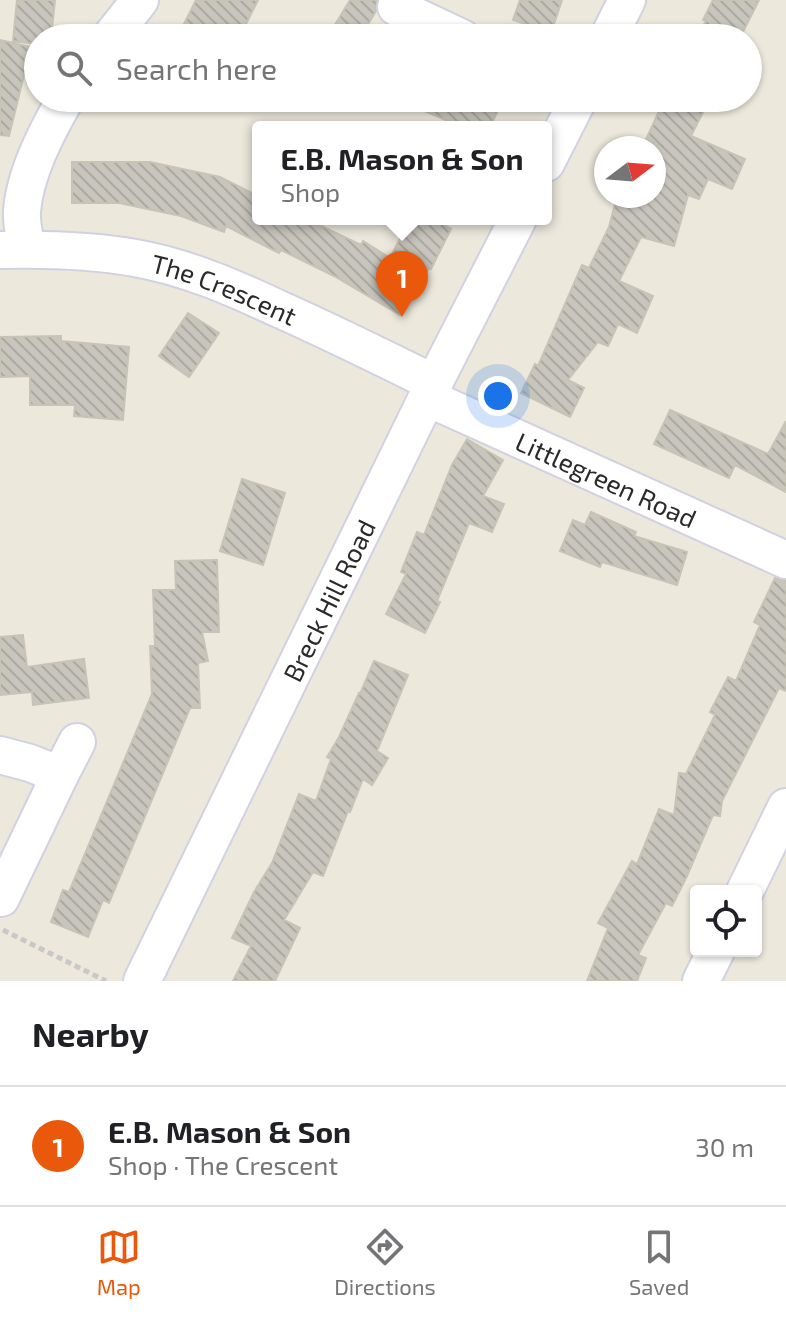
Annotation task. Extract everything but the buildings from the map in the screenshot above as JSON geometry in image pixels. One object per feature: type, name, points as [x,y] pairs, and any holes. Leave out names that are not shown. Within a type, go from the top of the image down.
[{"type":"street","points":[[121,24],[140,0]]},
{"type":"street","points":[[615,24],[627,0]]},
{"type":"street","points":[[14,250],[27,186],[45,135],[58,112]]},
{"type":"street","points":[[552,151],[572,112]]},
{"type":"street","name":"Breck Hill Road","points":[[142,981],[515,225]]},
{"type":"street","name":"The Crescent","points":[[14,250],[99,253],[135,258],[202,275],[318,326],[431,390]]},
{"type":"street","name":"Littlegreen Road","points":[[431,390],[786,560]]},
{"type":"street","points":[[1,898],[77,742]]},
{"type":"street","points":[[0,755],[60,775]]},
{"type":"street","points":[[748,885],[786,807]]},
{"type":"street","points":[[701,981],[713,957]]},
{"type":"path","points":[[1,898],[2,930],[106,981]]},
{"type":"place","name":"E.B. Mason & Son","points":[[402,317]]}]
